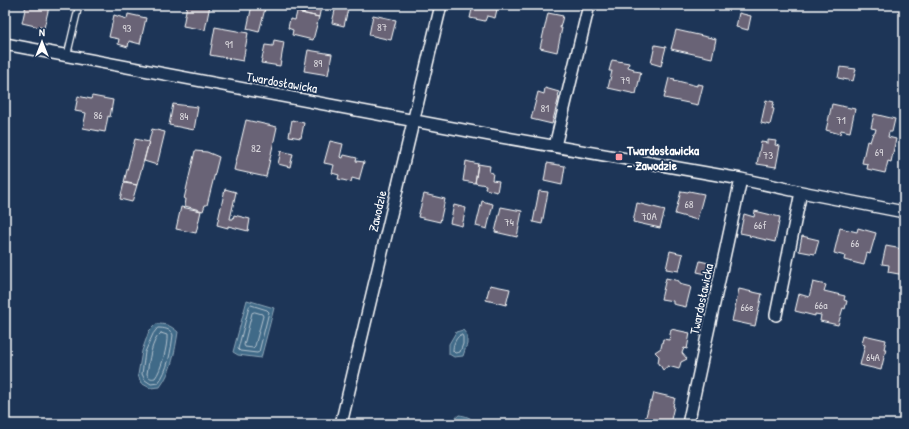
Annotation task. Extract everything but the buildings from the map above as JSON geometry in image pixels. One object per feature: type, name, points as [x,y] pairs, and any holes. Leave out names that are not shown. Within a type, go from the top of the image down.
[{"type":"street","name":"Zawodzie","points":[[341,424],[441,5]]},
{"type":"street","points":[[555,146],[589,5]]},
{"type":"street","name":"Twardosławicka","points":[[5,44],[741,179],[904,212]]},
{"type":"street","name":"Twardosławicka","points":[[688,424],[741,179]]},
{"type":"street","points":[[776,315],[801,192]]},
{"type":"lane","points":[[67,56],[79,5]]},
{"type":"water","points":[[247,300],[274,308],[261,358],[238,355],[233,352]]},
{"type":"water","points":[[156,324],[168,325],[178,332],[170,368],[164,381],[160,387],[150,388],[141,383],[138,375],[142,351],[149,331]]},
{"type":"water","points":[[463,330],[467,335],[467,344],[463,356],[454,357],[449,354],[449,344],[456,332]]},
{"type":"water","points":[[459,415],[468,417],[475,424],[452,424],[452,421]]},
{"type":"place","name":"Twardosławicka - Zawodzie","points":[[619,157]]}]
